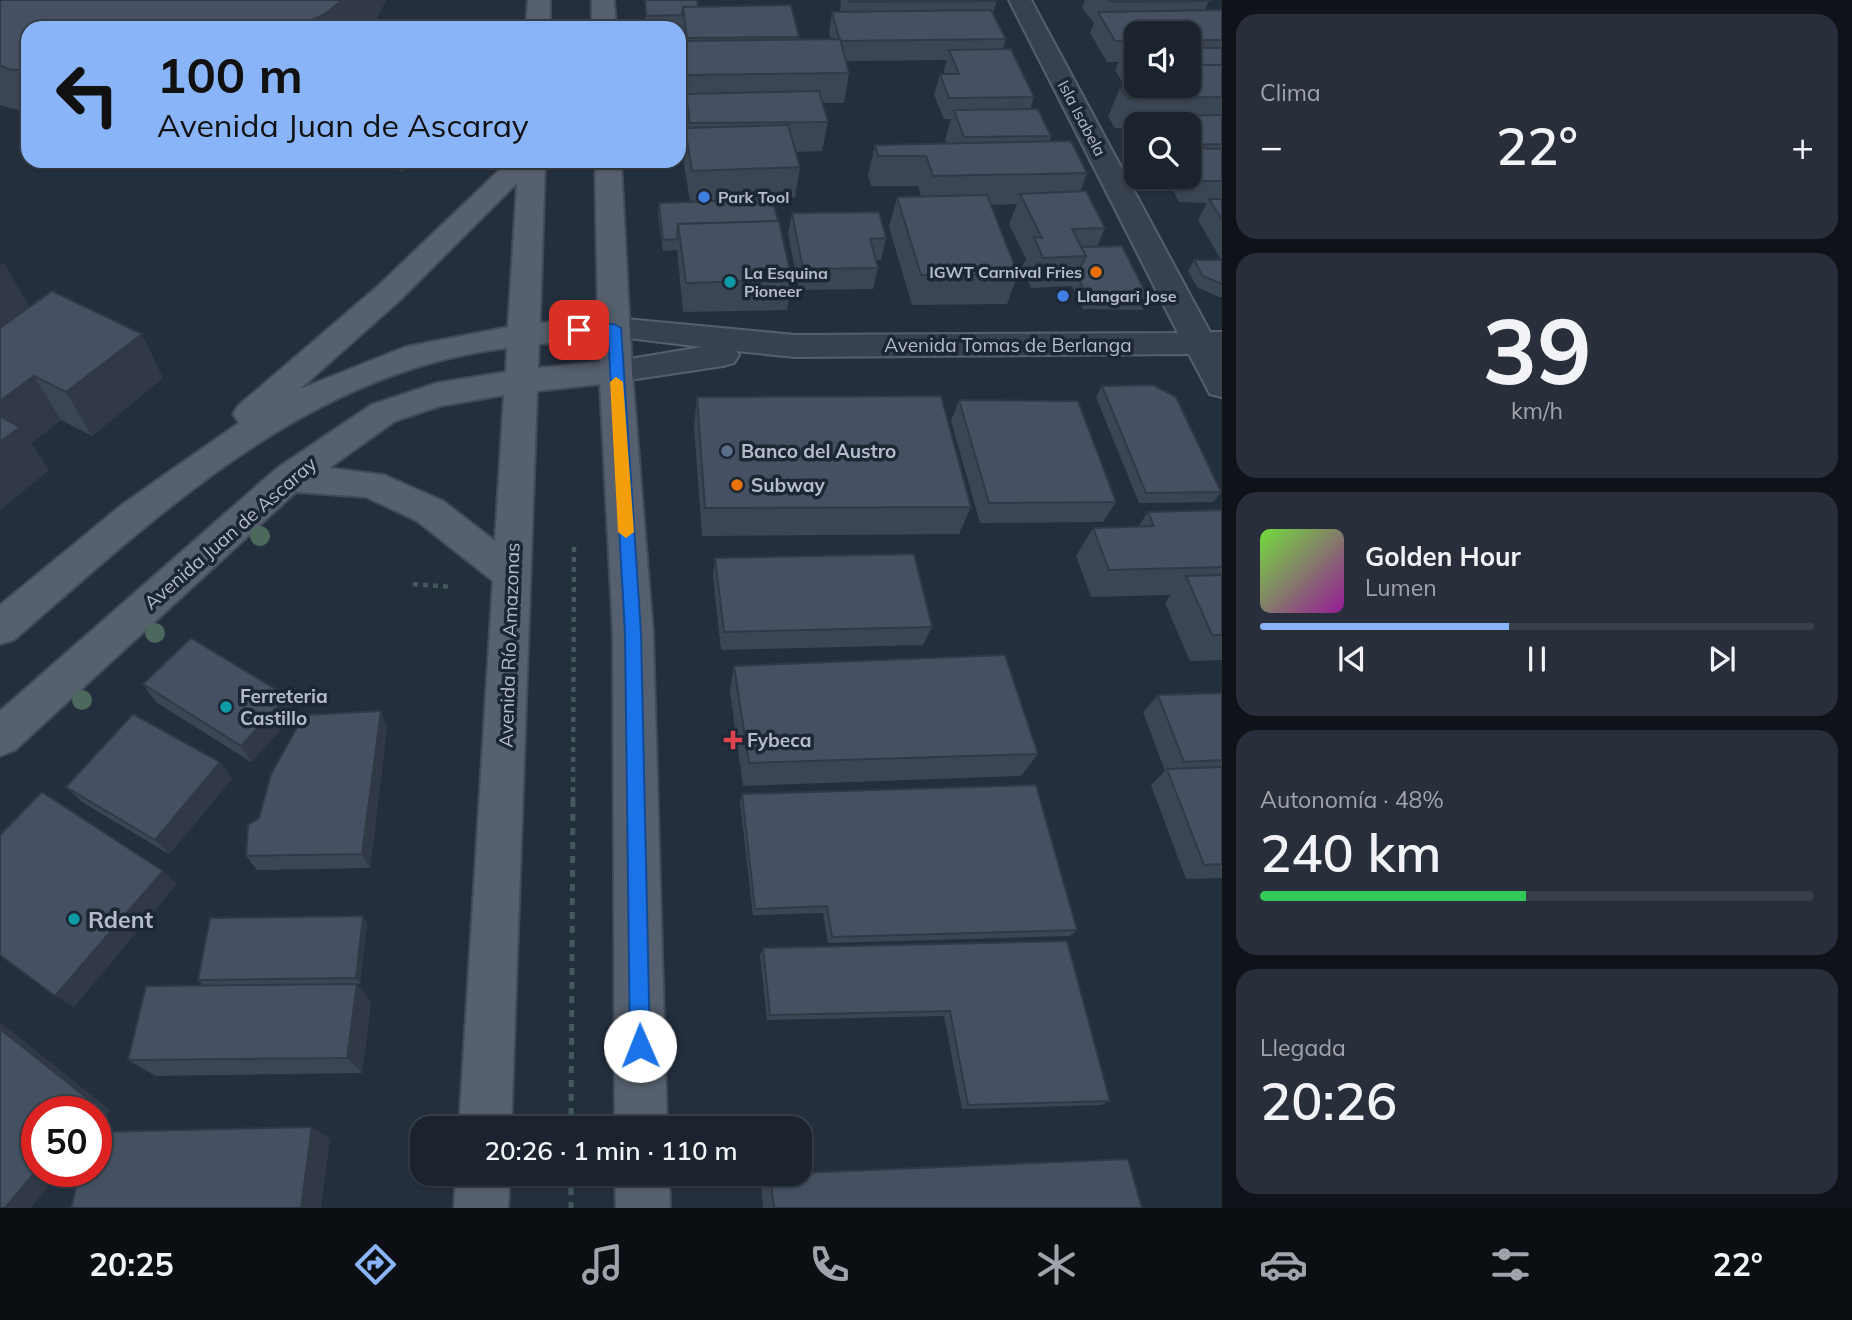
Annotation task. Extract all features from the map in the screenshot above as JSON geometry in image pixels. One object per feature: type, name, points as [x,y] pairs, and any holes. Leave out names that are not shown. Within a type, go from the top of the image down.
[{"type":"main road","points":[[538,21],[539,0]]},
{"type":"main road","points":[[603,0],[604,21]]},
{"type":"main road","points":[[0,628],[177,479],[389,293],[517,168]]},
{"type":"main road","name":"Avenida Río Amazonas","points":[[486,1116],[532,168]]},
{"type":"main road","points":[[608,168],[615,349],[633,633],[642,1116]]},
{"type":"main road","points":[[177,479],[316,394],[415,356],[523,334],[615,349]]},
{"type":"main road","name":"Avenida Juan de Ascaray","points":[[0,737],[288,478],[383,414],[437,395],[521,381],[615,349]]},
{"type":"main road","points":[[288,478],[371,484],[430,511],[511,575]]},
{"type":"main road","points":[[481,1208],[482,1186]]},
{"type":"main road","points":[[642,1186],[643,1208]]},
{"type":"street","name":"Isla Isabela","points":[[1020,0],[1211,343],[1222,386]]},
{"type":"street","name":"Avenida Tomas de Berlanga","points":[[615,349],[1211,343]]},
{"type":"street","name":"Avenida Tomas de Berlanga","points":[[615,349],[795,346]]},
{"type":"path","points":[[571,1116],[575,535]]},
{"type":"path","points":[[571,1186],[571,1208]]},
{"type":"building","points":[[0,0],[342,0],[325,14],[310,21],[21,21],[21,70],[0,66]]},
{"type":"building","points":[[645,0],[697,0],[698,7],[683,7],[682,15],[646,16]]},
{"type":"building","points":[[849,0],[997,0],[997,1],[850,2]]},
{"type":"building","points":[[1109,0],[1209,0],[1210,1],[1111,2]]},
{"type":"building","points":[[791,5],[799,37],[687,38],[683,7]]},
{"type":"building","points":[[991,10],[1006,39],[840,41],[832,12]]},
{"type":"building","points":[[1222,10],[1222,40],[1201,40],[1201,21],[1124,21],[1124,41],[1115,41],[1098,12]]},
{"type":"building","points":[[840,39],[849,73],[686,75],[686,41]]},
{"type":"building","points":[[1201,48],[1222,48],[1222,65],[1201,65]]},
{"type":"building","points":[[1011,49],[1034,97],[949,98],[940,74],[959,74],[949,50]]},
{"type":"building","points":[[1201,65],[1222,65],[1222,97],[1201,97]]},
{"type":"building","points":[[819,91],[828,122],[690,123],[686,94]]},
{"type":"building","points":[[1038,109],[1051,136],[964,137],[954,110]]},
{"type":"building","points":[[1201,115],[1222,115],[1222,144],[1201,145]]},
{"type":"building","points":[[788,125],[800,167],[692,171],[686,128]]},
{"type":"building","points":[[1071,141],[1087,173],[933,176],[926,156],[878,156],[875,145]]},
{"type":"building","points":[[1201,148],[1222,149],[1222,181],[1201,181]]},
{"type":"building","points":[[1086,191],[1105,228],[1072,229],[1086,256],[1043,258],[1034,237],[1042,238],[1020,194]]},
{"type":"building","points":[[987,195],[1018,274],[921,275],[897,197]]},
{"type":"building","points":[[772,199],[778,221],[678,224],[677,239],[663,240],[659,203]]},
{"type":"building","points":[[1209,199],[1222,199],[1222,220]]},
{"type":"building","points":[[879,212],[886,238],[870,239],[878,268],[803,269],[792,213]]},
{"type":"building","points":[[779,221],[792,280],[686,283],[678,224]]},
{"type":"building","name":"IGWT Carnival Fries","points":[[1122,246],[1149,299],[1088,298],[1077,275],[1086,256],[1081,247]]},
{"type":"building","points":[[1194,260],[1222,260],[1222,284],[1203,276]]},
{"type":"building","points":[[52,291],[142,334],[66,392],[34,376],[0,401],[0,328]]},
{"type":"building","points":[[1153,385],[1176,397],[1221,492],[1146,493],[1102,386]]},
{"type":"building","points":[[941,396],[971,507],[705,508],[697,397]]},
{"type":"building","points":[[959,400],[1078,401],[1116,502],[989,503]]},
{"type":"building","points":[[0,416],[20,427],[0,442]]},
{"type":"building","points":[[1222,510],[1222,567],[1109,570],[1093,528],[1154,526],[1148,512]]},
{"type":"building","points":[[914,554],[932,627],[724,632],[715,558]]},
{"type":"building","points":[[1222,575],[1222,635],[1212,635],[1186,576]]},
{"type":"building","name":"Ferreteria Castillo","points":[[191,638],[287,696],[241,746],[143,684]]},
{"type":"building","points":[[1005,655],[1038,754],[749,763],[734,666]]},
{"type":"building","points":[[1222,693],[1222,760],[1184,762],[1158,695]]},
{"type":"building","points":[[381,711],[362,854],[246,856],[248,825],[259,818],[271,774],[304,715]]},
{"type":"building","points":[[133,714],[220,762],[155,840],[66,787]]},
{"type":"building","points":[[1222,767],[1222,864],[1204,865],[1167,769]]},
{"type":"building","points":[[1036,785],[1077,930],[832,937],[827,906],[755,909],[742,794]]},
{"type":"building","name":"Rdent","points":[[42,792],[163,871],[55,996],[0,955],[0,835]]},
{"type":"building","points":[[363,916],[356,978],[198,980],[210,918]]},
{"type":"building","points":[[1067,941],[1110,1101],[968,1105],[950,1011],[770,1015],[763,948]]},
{"type":"building","points":[[357,984],[347,1058],[128,1060],[146,986]]},
{"type":"building","points":[[0,1029],[84,1096],[21,1096],[23,1187],[5,1208],[0,1208]]},
{"type":"building","points":[[312,1127],[301,1208],[71,1208],[76,1187],[112,1187],[112,1132]]},
{"type":"building","points":[[1128,1159],[1142,1208],[774,1208],[771,1186],[812,1186],[812,1172]]},
{"type":"slow traffic","points":[[616,382],[626,532]]},
{"type":"place","name":"Park Tool","points":[[704,197]]},
{"type":"place","name":"IGWT Carnival Fries","points":[[1096,272]]},
{"type":"place","name":"La Esquina Pioneer","points":[[730,282]]},
{"type":"place","name":"Llangari Jose","points":[[1063,296]]},
{"type":"place","name":"Banco del Austro","points":[[727,451]]},
{"type":"place","name":"Subway","points":[[737,485]]},
{"type":"place","name":"Ferreteria Castillo","points":[[226,707]]},
{"type":"place","name":"Fybeca","points":[[733,740]]},
{"type":"place","name":"Rdent","points":[[74,919]]},
{"type":"route","points":[[579,330],[614,328],[633,633],[640,1046]]}]
